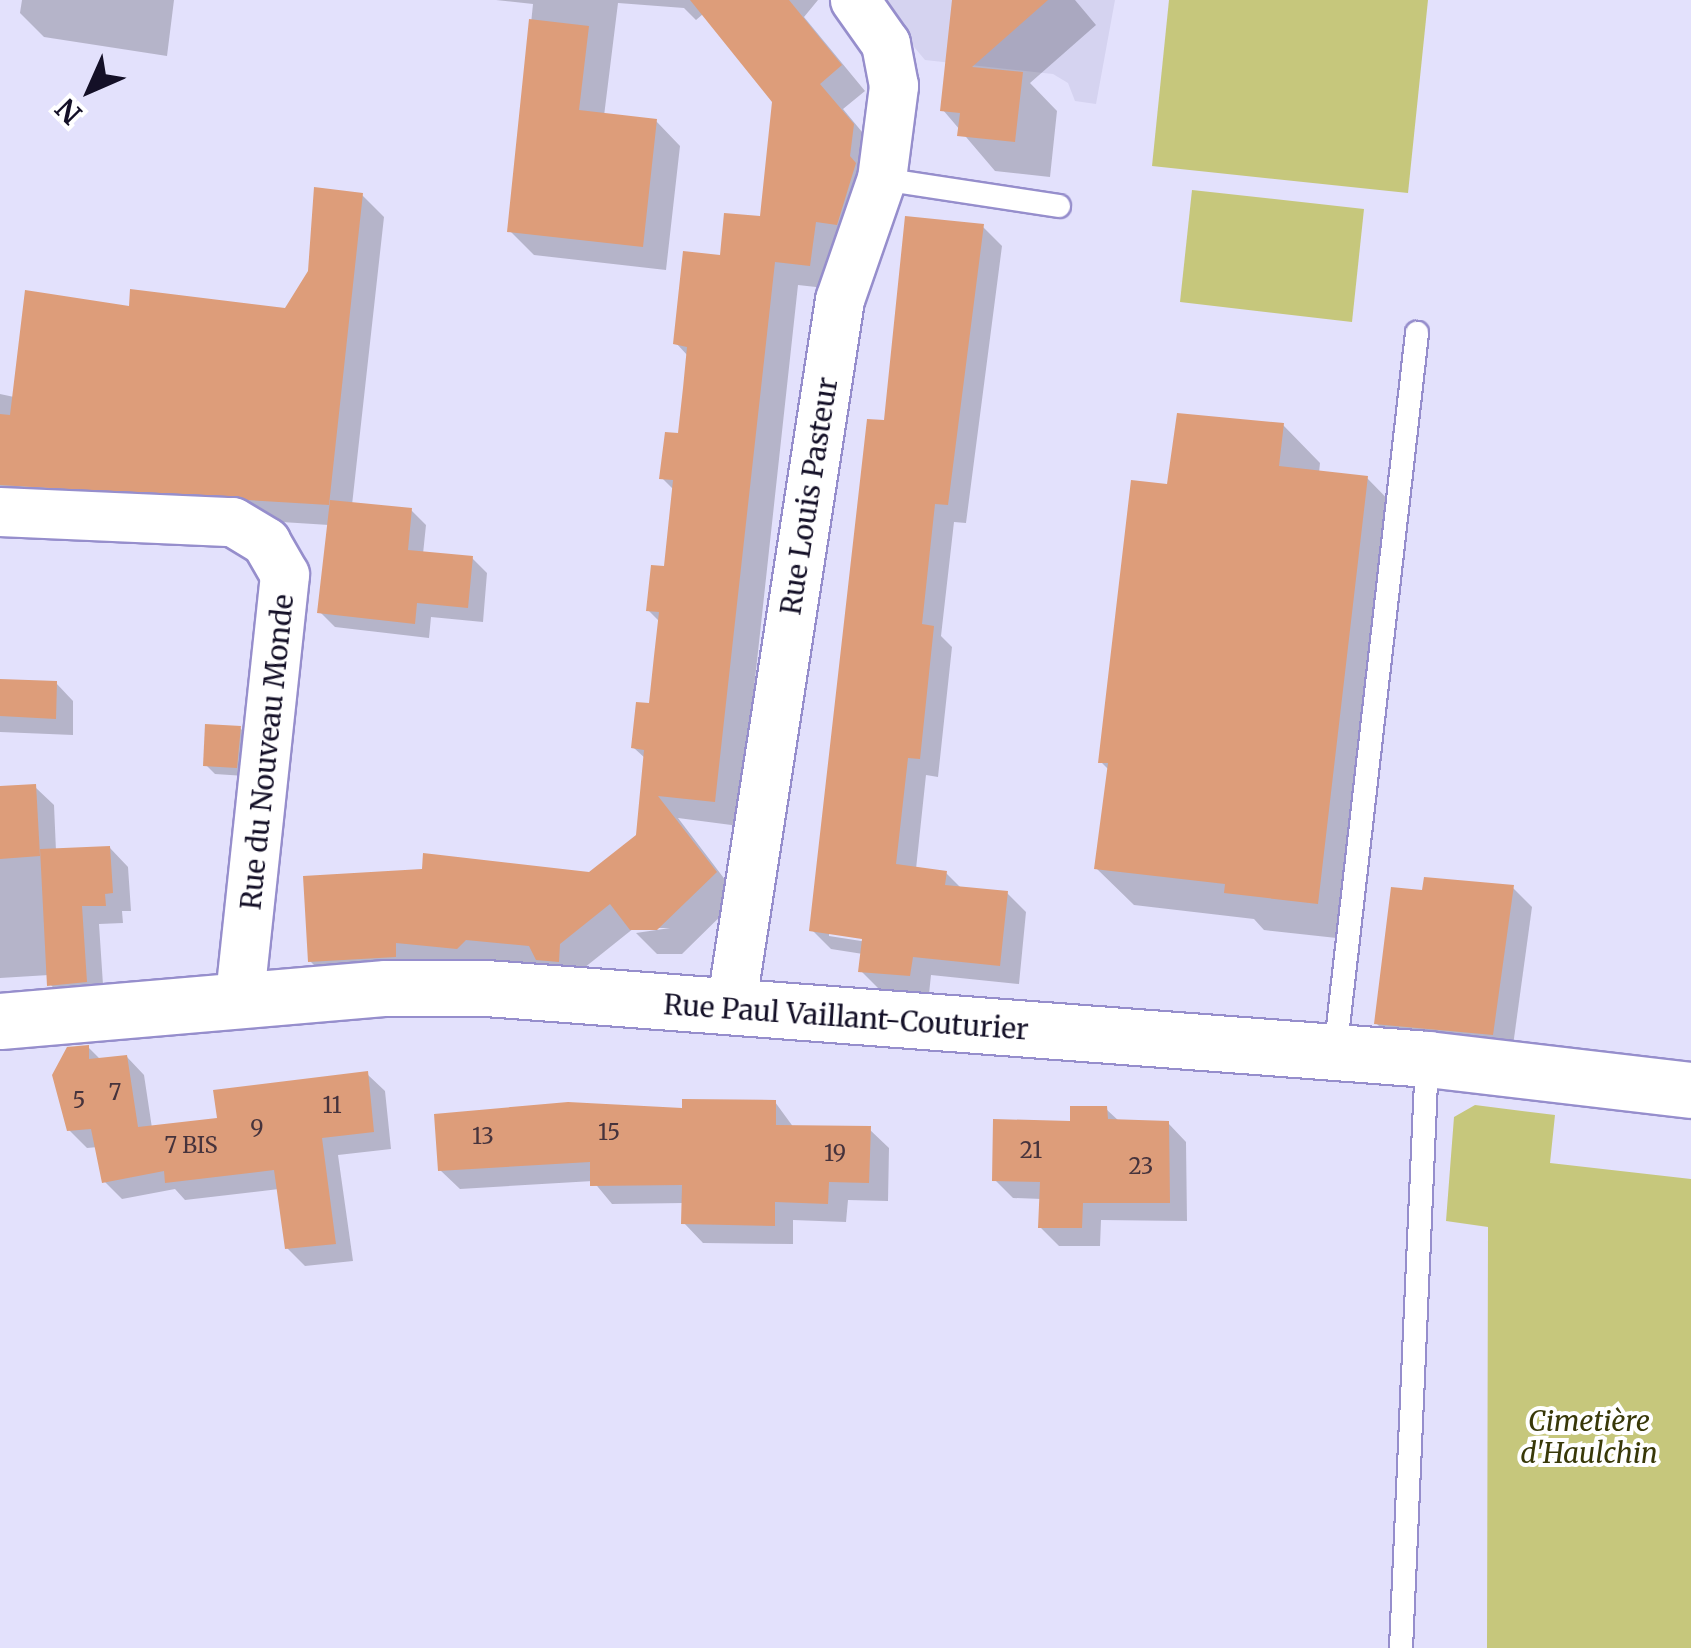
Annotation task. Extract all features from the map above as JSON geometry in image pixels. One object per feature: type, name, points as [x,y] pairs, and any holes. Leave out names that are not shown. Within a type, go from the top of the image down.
[{"type":"street","name":"Rue Louis Pasteur","points":[[731,1008],[840,300],[882,179],[894,64],[855,0]]},
{"type":"street","name":"Rue du Nouveau Monde","points":[[0,512],[213,518],[252,531],[276,557],[286,594],[240,998]]},
{"type":"street","name":"Rue Paul Vaillant-Couturier","points":[[0,1021],[240,998],[455,986],[1428,1060],[1691,1090]]},
{"type":"lane","points":[[882,179],[1059,206]]},
{"type":"lane","points":[[1335,1053],[1418,333]]},
{"type":"lane","points":[[1401,1648],[1428,1060]]},
{"type":"shaded area","points":[[875,0],[1115,0],[1096,104],[1075,101],[1068,83],[1053,74],[925,60]]},
{"type":"green space","points":[[1169,0],[1428,0],[1408,193],[1152,166]]},
{"type":"green space","points":[[1192,190],[1364,209],[1352,322],[1180,302]]},
{"type":"green space","name":"Cimetière d'Haulchin","points":[[1475,1105],[1555,1115],[1550,1163],[1691,1179],[1691,1648],[1487,1648],[1488,1227],[1446,1221],[1454,1117]]},
{"type":"building","points":[[690,0],[789,0],[842,65],[820,84],[854,124],[850,156],[856,163],[837,225],[816,222],[810,266],[775,262],[715,802],[658,796],[717,872],[657,930],[630,930],[610,904],[560,944],[559,962],[536,960],[529,946],[466,940],[457,949],[396,943],[396,957],[308,962],[303,876],[422,869],[423,853],[589,872],[636,835],[644,750],[631,748],[636,702],[649,703],[659,612],[646,611],[651,565],[664,566],[673,480],[659,479],[665,432],[678,433],[683,388],[687,347],[673,344],[683,251],[720,255],[724,213],[760,216],[772,102]]},
{"type":"building","points":[[952,0],[1048,0],[972,67],[1023,72],[1015,142],[957,136],[960,113],[940,111]]},
{"type":"building","points":[[529,19],[589,26],[579,110],[657,119],[643,247],[507,232]]},
{"type":"building","points":[[314,187],[363,193],[329,505],[0,485],[0,414],[10,415],[25,290],[129,306],[130,289],[285,308],[308,271]]},
{"type":"building","points":[[905,216],[984,224],[948,505],[935,504],[922,624],[934,626],[920,759],[908,758],[896,864],[947,871],[945,885],[1008,891],[1000,966],[913,957],[910,976],[858,972],[862,939],[809,931],[867,419],[884,420]]},
{"type":"building","points":[[1177,413],[1284,423],[1279,466],[1368,476],[1318,904],[1224,893],[1225,884],[1094,869],[1108,763],[1098,763],[1131,480],[1167,484]]},
{"type":"building","points":[[330,500],[412,508],[408,550],[473,556],[468,608],[417,603],[415,624],[317,613]]},
{"type":"building","points":[[0,679],[57,681],[56,719],[0,716]]},
{"type":"building","points":[[205,724],[241,726],[237,768],[203,766]]},
{"type":"building","points":[[36,784],[40,856],[0,859],[0,786]]},
{"type":"building","points":[[110,846],[113,893],[105,894],[106,906],[82,906],[87,982],[47,986],[40,849]]},
{"type":"building","points":[[1424,877],[1514,885],[1493,1035],[1374,1024],[1391,887],[1422,890]]},
{"type":"building","points":[[89,1045],[89,1059],[127,1055],[138,1127],[217,1118],[213,1090],[368,1071],[374,1132],[322,1138],[336,1244],[285,1249],[274,1170],[165,1183],[164,1171],[102,1183],[91,1129],[67,1131],[52,1075],[67,1047]]},
{"type":"building","points":[[682,1099],[776,1100],[776,1125],[871,1126],[869,1183],[829,1182],[828,1204],[775,1202],[775,1226],[681,1224],[682,1185],[590,1186],[590,1162],[438,1171],[434,1114],[568,1102],[682,1108]]},
{"type":"building","points":[[1070,1106],[1107,1106],[1108,1119],[1169,1121],[1170,1203],[1083,1203],[1082,1228],[1038,1228],[1040,1182],[992,1181],[993,1119],[1070,1121]]}]
